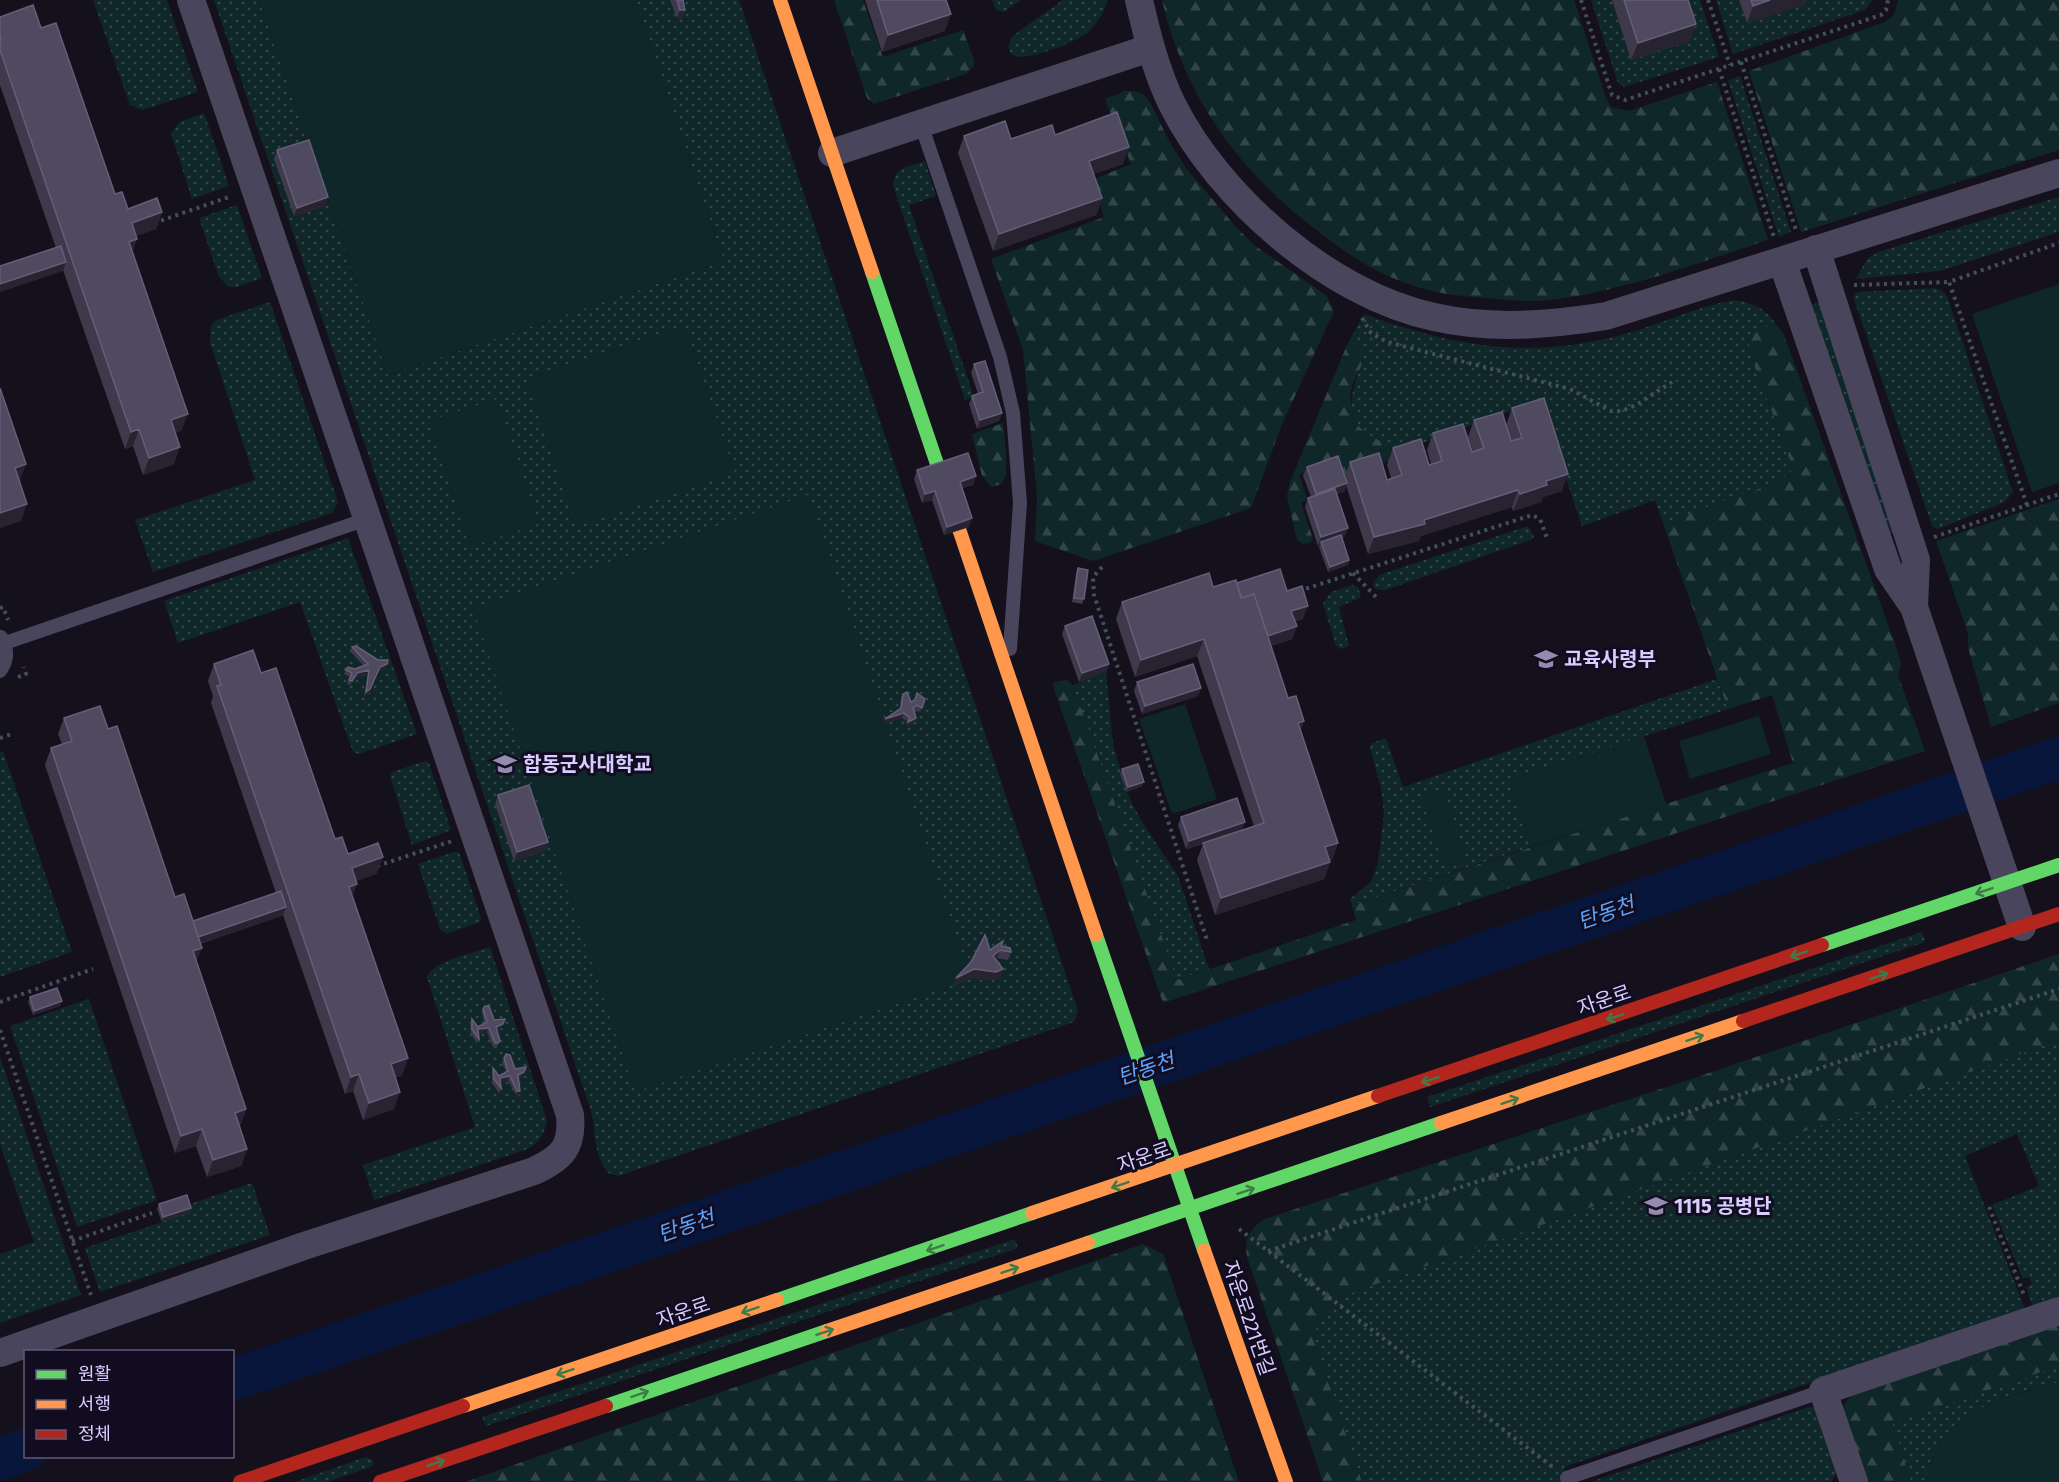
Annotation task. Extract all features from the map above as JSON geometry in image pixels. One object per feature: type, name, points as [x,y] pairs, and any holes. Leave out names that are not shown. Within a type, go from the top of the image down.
[{"type":"street","points":[[0,1353],[298,1248],[534,1171],[549,1164],[567,1146],[572,1132],[570,1115],[190,0]]},
{"type":"street","name":"자운로221번길","points":[[780,0],[1123,1016],[1286,1482]]},
{"type":"street","points":[[1139,0],[1150,48],[1172,104],[1197,146],[1261,220],[1356,288],[1384,301],[1433,317],[1487,325],[1544,325],[1606,316],[1807,243],[2059,173]]},
{"type":"street","points":[[832,153],[1150,48]]},
{"type":"street","points":[[1807,243],[1916,560],[1914,607]]},
{"type":"street","points":[[1779,252],[1888,569],[1914,607],[2022,927]]},
{"type":"street","name":"자운로","points":[[240,1482],[2059,865]]},
{"type":"street","points":[[386,1481],[2059,914]]},
{"type":"street","points":[[1853,1481],[1823,1391],[2047,1315]]},
{"type":"lane","points":[[921,124],[1000,357],[1013,413],[1020,502],[1008,675]]},
{"type":"lane","points":[[0,671],[6,660],[5,635],[367,519]]},
{"type":"lane","points":[[1567,1478],[1823,1391]]},
{"type":"path","points":[[1581,0],[1612,95],[1625,100],[1881,15],[1886,10],[1888,0]]},
{"type":"path","points":[[1708,0],[1730,65]]},
{"type":"path","points":[[1741,62],[1807,243]]},
{"type":"path","points":[[1719,69],[1779,252]]},
{"type":"path","points":[[154,223],[238,194]]},
{"type":"path","points":[[1849,285],[1949,282],[2059,243]]},
{"type":"path","points":[[1949,282],[2027,505]]},
{"type":"path","points":[[1361,309],[1365,325],[1371,333],[1387,342],[1570,389],[1611,411],[1622,411],[1636,405],[1675,380]]},
{"type":"path","points":[[1931,538],[2059,494]]},
{"type":"path","points":[[1298,591],[1532,515],[1540,519],[1547,538]]},
{"type":"path","points":[[1102,567],[1093,578],[1094,596],[1208,943]]},
{"type":"path","points":[[1353,573],[1376,597]]},
{"type":"path","points":[[0,608],[3,607],[5,635]]},
{"type":"path","points":[[0,738],[12,734]]},
{"type":"path","points":[[374,867],[459,839]]},
{"type":"path","points":[[0,1002],[93,969]]},
{"type":"path","points":[[1268,1251],[2059,989]]},
{"type":"path","points":[[0,1030],[93,1302]]},
{"type":"path","points":[[1989,1207],[2047,1315]]},
{"type":"path","points":[[72,1241],[152,1213]]},
{"type":"path","points":[[1239,1229],[1567,1478]]},
{"type":"green space","points":[[93,0],[167,0],[198,92],[142,110],[130,105]]},
{"type":"green space","points":[[214,0],[259,0],[388,375],[724,261],[635,0],[739,0],[1078,1011],[1074,1022],[618,1176],[608,1173],[597,1150],[591,1111]]},
{"type":"green space","points":[[259,0],[635,0],[724,261],[388,375]]},
{"type":"green space","points":[[834,0],[863,0],[883,57],[963,30],[974,66],[966,74],[874,104],[867,98]]},
{"type":"green space","points":[[992,0],[1021,0],[1004,12],[996,10]]},
{"type":"green space","points":[[1063,0],[1107,0],[1097,22],[1081,37],[1037,54],[1017,56],[1011,54],[1008,46],[1014,35]]},
{"type":"green space","points":[[1162,0],[1574,0],[1611,107],[1629,111],[1717,82],[1768,240],[1633,283],[1550,300],[1455,295],[1423,289],[1403,282],[1368,265],[1325,236],[1261,181],[1238,155],[1200,99],[1184,68]]},
{"type":"green space","points":[[1591,0],[1612,0],[1632,60],[1676,0],[1700,0],[1719,57],[1624,87],[1618,83]]},
{"type":"green space","points":[[1716,0],[1739,0],[1747,22],[1804,0],[1873,0],[1865,10],[1733,54]]},
{"type":"green space","points":[[1898,0],[2059,0],[2059,150],[1801,232],[1749,71],[1885,22],[1894,15]]},
{"type":"green space","points":[[1740,76],[1791,232],[1779,237],[1728,80]]},
{"type":"green space","points":[[1125,91],[1135,91],[1144,95],[1186,168],[1235,226],[1254,245],[1327,296],[1334,311],[1282,424],[1251,508],[1093,561],[1035,541],[1037,496],[1023,350],[991,259],[1104,217],[1092,180],[1131,164],[1105,99]]},
{"type":"green space","points":[[204,113],[229,186],[192,199],[171,133],[179,122]]},
{"type":"green space","points":[[925,161],[936,196],[909,205],[974,397],[965,400],[893,186],[899,171]]},
{"type":"green space","points":[[2059,197],[2059,232],[1940,271],[1856,279],[1867,259],[1878,252]]},
{"type":"green space","points":[[237,205],[262,278],[237,287],[229,287],[219,277],[199,218]]},
{"type":"green space","points":[[2059,284],[2059,483],[2032,492],[1972,314]]},
{"type":"green space","points":[[1935,288],[1947,296],[2013,492],[2005,502],[1938,529],[1932,526],[1854,299],[1855,293],[1859,292]]},
{"type":"green space","points":[[1735,300],[1760,308],[1778,327],[1760,330],[1749,343],[1753,362],[1790,460],[1791,472],[1778,482],[1663,523],[1655,500],[1582,526],[1543,410],[1533,403],[1394,453],[1362,429],[1352,411],[1353,391],[1364,360],[1356,344],[1347,345],[1364,314],[1430,335],[1462,342],[1525,348],[1590,342],[1625,334],[1707,306]]},
{"type":"green space","points":[[270,302],[338,502],[332,513],[153,572],[135,520],[255,480],[210,342],[211,326],[216,320]]},
{"type":"green space","points":[[1822,303],[1896,533],[1888,535],[1811,305]]},
{"type":"green space","points":[[685,325],[735,473],[576,526],[527,378]]},
{"type":"green space","points":[[1768,326],[1778,327],[1783,332],[1899,655],[1901,665],[1898,675],[1925,751],[1163,1003],[1053,686],[1054,682],[1067,680],[1073,685],[1177,980],[1356,920],[1352,905],[1793,763],[1772,695],[1728,709],[1663,523],[1778,482],[1791,472],[1790,460],[1753,362],[1749,343],[1755,333]]},
{"type":"green space","points":[[1356,344],[1361,349],[1363,360],[1351,390],[1354,418],[1363,431],[1389,447],[1394,453],[1391,460],[1346,475],[1342,474],[1338,462],[1299,475],[1308,500],[1301,503],[1313,539],[1310,543],[1303,544],[1297,540],[1287,496],[1290,482],[1347,345]]},
{"type":"green space","points":[[497,399],[538,524],[470,547],[428,421]]},
{"type":"green space","points":[[1003,423],[1006,474],[1002,484],[991,487],[982,476],[972,434]]},
{"type":"green space","points":[[808,495],[970,979],[635,1092],[473,608]]},
{"type":"green space","points":[[2059,499],[2059,703],[1991,727],[1968,648],[1968,633],[1936,541]]},
{"type":"green space","points":[[1528,526],[1534,536],[1531,540],[1385,590],[1375,589],[1373,584],[1379,575]]},
{"type":"green space","points":[[348,538],[417,734],[359,754],[353,752],[300,602],[178,643],[164,601]]},
{"type":"green space","points":[[1352,585],[1358,587],[1361,597],[1339,607],[1349,646],[1341,649],[1336,646],[1323,603],[1331,592]]},
{"type":"green space","points":[[1106,672],[1113,745],[1127,792],[1140,819],[1178,876],[1209,969],[1176,980],[1073,685]]},
{"type":"green space","points":[[1717,679],[1728,709],[1509,780],[1530,847],[1352,905],[1350,899],[1371,882],[1378,863],[1384,814],[1381,788],[1370,748],[1372,743],[1386,738],[1403,787]]},
{"type":"green space","points":[[1185,704],[1217,799],[1172,814],[1139,719]]},
{"type":"green space","points":[[1759,716],[1771,754],[1690,779],[1679,741]]},
{"type":"green space","points":[[1644,736],[1666,804],[1530,847],[1509,780]]},
{"type":"green space","points":[[3,751],[72,952],[0,977],[0,752]]},
{"type":"green space","points":[[425,761],[429,763],[451,830],[412,845],[390,776],[392,772]]},
{"type":"green space","points":[[1442,789],[1466,860],[1445,868],[1421,796]]},
{"type":"green space","points":[[458,852],[461,857],[481,918],[480,922],[446,934],[440,929],[418,864]]},
{"type":"green space","points":[[1922,932],[1925,942],[1430,1107],[1427,1097]]},
{"type":"green space","points":[[490,947],[547,1121],[543,1134],[536,1144],[528,1149],[374,1200],[363,1165],[475,1127],[427,977],[437,966],[445,962]]},
{"type":"green space","points":[[2059,954],[2059,1040],[1340,1297],[1320,1318],[1313,1338],[1362,1482],[1323,1482],[1247,1257],[1246,1245],[1249,1235],[1265,1219],[1694,1078]]},
{"type":"green space","points":[[89,999],[157,1200],[77,1227],[10,1026]]},
{"type":"green space","points":[[2059,1040],[2059,1298],[2033,1307],[2026,1287],[2032,1284],[2029,1277],[2023,1279],[1992,1205],[2039,1186],[2017,1134],[1965,1156],[2025,1309],[1564,1467],[1568,1482],[1362,1482],[1313,1338],[1320,1318],[1340,1297]]},
{"type":"green space","points":[[0,1057],[81,1295],[0,1323],[0,1254],[34,1242],[0,1144]]},
{"type":"green space","points":[[252,1183],[270,1235],[100,1292],[85,1248],[189,1213],[187,1205]]},
{"type":"green space","points":[[1015,1239],[1018,1248],[486,1426],[482,1417]]},
{"type":"green space","points":[[1143,1244],[1163,1254],[1239,1482],[465,1482]]},
{"type":"green space","points":[[2059,1321],[2059,1366],[1892,1422],[1911,1482],[1867,1482],[1844,1411],[1844,1405],[1851,1395]]},
{"type":"green space","points":[[2059,1366],[2059,1382],[1996,1401],[1961,1423],[1941,1444],[1934,1456],[1929,1469],[1928,1482],[1911,1482],[1892,1422]]},
{"type":"green space","points":[[2059,1382],[2059,1482],[1928,1482],[1929,1468],[1937,1451],[1950,1432],[1963,1420],[1992,1403]]},
{"type":"green space","points":[[1809,1407],[1815,1408],[1838,1470],[1831,1482],[1590,1482]]},
{"type":"green space","points":[[366,1457],[373,1460],[373,1465],[368,1468],[327,1482],[294,1482]]},
{"type":"building","points":[[677,0],[683,0],[685,10],[680,10]]},
{"type":"building","points":[[877,0],[946,0],[951,14],[888,35]]},
{"type":"building","points":[[1624,0],[1688,0],[1696,24],[1638,43]]},
{"type":"building","points":[[1751,0],[1770,0],[1753,6]]},
{"type":"building","points":[[33,5],[41,28],[56,23],[115,194],[122,192],[128,209],[157,198],[162,212],[132,223],[137,239],[129,242],[188,414],[171,420],[180,447],[149,458],[139,429],[131,432],[0,50],[0,17]]},
{"type":"building","points":[[1117,112],[1129,147],[1089,161],[1102,198],[999,234],[964,136],[1005,121],[1011,139],[1052,125],[1055,135]]},
{"type":"building","points":[[309,140],[328,197],[297,208],[277,150]]},
{"type":"building","points":[[61,246],[66,262],[0,284],[0,266]]},
{"type":"building","points":[[985,361],[1002,413],[980,420],[972,396],[983,392],[974,364]]},
{"type":"building","points":[[0,388],[26,464],[15,468],[27,504],[0,513]]},
{"type":"building","points":[[1544,398],[1568,474],[1546,481],[1547,485],[1520,494],[1518,490],[1424,520],[1425,524],[1374,537],[1350,462],[1379,453],[1387,480],[1402,475],[1393,448],[1421,439],[1429,465],[1442,461],[1433,433],[1463,424],[1472,452],[1484,448],[1474,420],[1502,412],[1511,441],[1522,438],[1512,408]]},
{"type":"building","points":[[968,453],[976,476],[960,482],[972,518],[947,527],[935,491],[925,494],[917,470]]},
{"type":"building","points":[[1338,456],[1347,483],[1316,494],[1307,467]]},
{"type":"building","points":[[1335,489],[1348,528],[1321,537],[1308,498]]},
{"type":"building","points":[[1341,535],[1349,560],[1330,567],[1321,542]]},
{"type":"building","points":[[1078,568],[1088,570],[1084,599],[1074,598]]},
{"type":"building","points":[[1280,569],[1287,591],[1302,586],[1308,606],[1291,611],[1297,626],[1268,636],[1254,594],[1241,598],[1237,583]]},
{"type":"building","points":[[1209,573],[1213,587],[1236,580],[1241,598],[1254,594],[1288,698],[1296,696],[1304,721],[1298,723],[1338,843],[1325,847],[1330,862],[1221,898],[1203,843],[1264,823],[1204,639],[1141,660],[1122,602]]},
{"type":"building","points":[[1092,616],[1109,664],[1082,673],[1065,626]]},
{"type":"building","points":[[356,646],[378,660],[388,660],[387,664],[380,667],[370,689],[366,692],[369,670],[357,673],[352,681],[349,680],[352,673],[346,670],[348,667],[355,669],[368,664],[352,647]]},
{"type":"building","points":[[253,650],[261,673],[276,668],[335,839],[342,837],[348,854],[378,843],[383,857],[352,868],[357,884],[349,887],[408,1058],[391,1064],[400,1092],[369,1103],[359,1074],[351,1077],[217,686],[221,685],[214,664]]},
{"type":"building","points":[[1193,664],[1201,688],[1145,706],[1137,682]]},
{"type":"building","points":[[907,692],[911,702],[915,700],[917,693],[925,699],[922,708],[917,705],[913,708],[916,718],[908,722],[910,718],[904,713],[885,719],[901,708],[903,694]]},
{"type":"building","points":[[100,706],[108,729],[117,726],[175,897],[184,894],[202,948],[193,951],[246,1109],[235,1113],[247,1149],[213,1160],[202,1129],[181,1136],[51,748],[72,741],[64,718]]},
{"type":"building","points":[[1138,764],[1144,782],[1128,787],[1122,769]]},
{"type":"building","points":[[529,785],[548,842],[517,852],[498,795]]},
{"type":"building","points":[[1237,798],[1245,822],[1189,841],[1181,817]]},
{"type":"building","points":[[281,891],[286,907],[198,937],[193,921]]},
{"type":"building","points":[[985,935],[990,950],[1003,941],[1001,946],[1010,948],[1011,952],[1000,950],[993,956],[1003,969],[996,972],[974,969],[956,978],[971,962]]},
{"type":"building","points":[[57,988],[62,1001],[34,1011],[30,997]]},
{"type":"building","points":[[489,1006],[494,1020],[505,1019],[503,1024],[496,1027],[500,1041],[498,1043],[495,1043],[489,1028],[478,1029],[479,1039],[472,1029],[472,1019],[478,1027],[487,1022],[483,1009]]},
{"type":"building","points":[[506,1054],[510,1055],[515,1069],[526,1067],[524,1072],[518,1075],[520,1091],[517,1091],[510,1076],[500,1078],[501,1088],[494,1079],[493,1068],[499,1076],[508,1071],[504,1058]]},
{"type":"building","points":[[187,1195],[191,1208],[163,1217],[159,1204]]},
{"type":"waterway","name":"탄동천","points":[[234,1379],[2059,758]]},
{"type":"waterway","name":"탄동천","points":[[0,1459],[24,1451]]},
{"type":"traffic: fast","points":[[872,272],[956,520]]},
{"type":"traffic: fast","points":[[1822,945],[2059,865]]},
{"type":"traffic: fast","points":[[1096,935],[1204,1250]]},
{"type":"traffic: fast","points":[[1088,1243],[1441,1123]]},
{"type":"traffic: fast","points":[[777,1300],[1032,1213]]},
{"type":"traffic: fast","points":[[606,1406],[827,1331]]},
{"type":"traffic: slow","points":[[780,0],[872,272]]},
{"type":"traffic: slow","points":[[956,520],[1096,935]]},
{"type":"traffic: slow","points":[[1441,1123],[1743,1021]]},
{"type":"traffic: slow","points":[[1032,1213],[1378,1096]]},
{"type":"traffic: slow","points":[[827,1331],[1088,1243]]},
{"type":"traffic: slow","points":[[1204,1250],[1286,1482]]},
{"type":"traffic: slow","points":[[463,1406],[777,1300]]},
{"type":"traffic: jam","points":[[1743,1021],[2059,914]]},
{"type":"traffic: jam","points":[[1378,1096],[1822,945]]},
{"type":"traffic: jam","points":[[240,1482],[463,1406]]},
{"type":"traffic: jam","points":[[380,1482],[606,1406]]},
{"type":"place","name":"교육사령부","points":[[1546,659]]},
{"type":"place","name":"합동군사대학교","points":[[505,764]]},
{"type":"place","name":"1115 공병단","points":[[1656,1206]]}]
